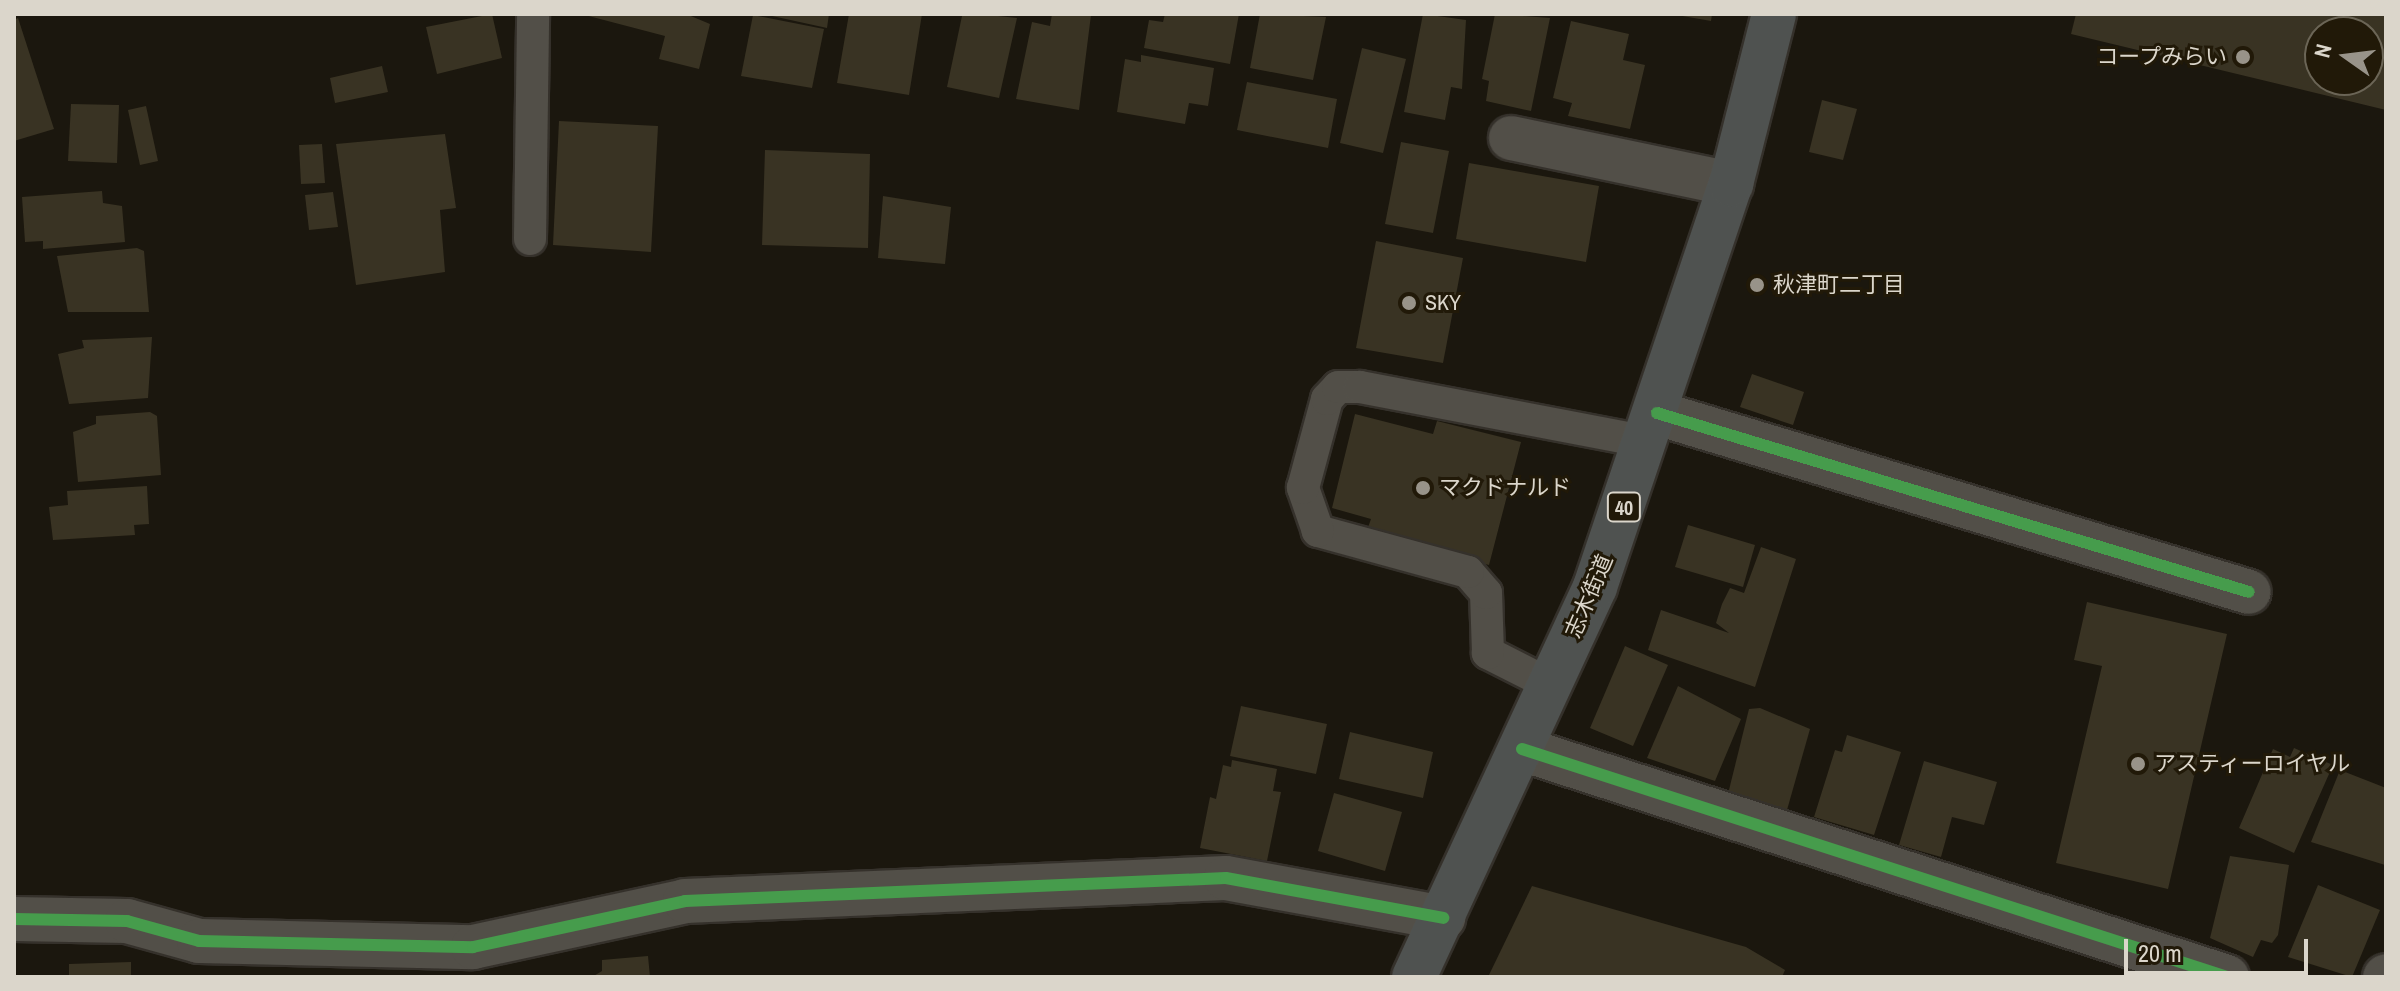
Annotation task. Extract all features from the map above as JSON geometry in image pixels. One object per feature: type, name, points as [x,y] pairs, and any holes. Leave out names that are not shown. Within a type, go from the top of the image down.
[{"type":"main road","name":"志木街道","points":[[1414,977],[1551,685],[1652,428],[1731,184],[1774,14]]},
{"type":"street","points":[[1511,138],[1731,184]]},
{"type":"street","points":[[1652,428],[2249,592]]},
{"type":"street","points":[[1522,749],[2227,977]]},
{"type":"street","points":[[14,919],[127,921],[200,959],[473,947],[685,901],[1226,878],[1443,918]]},
{"type":"lane","points":[[530,239],[533,14]]},
{"type":"lane","points":[[1551,685],[1488,653],[1481,581],[1318,531],[1306,513],[1303,488],[1327,399],[1338,387],[1360,387],[1652,428]]},
{"type":"building","points":[[492,14],[502,58],[437,74],[426,27]]},
{"type":"building","points":[[581,14],[686,14],[710,24],[699,69],[659,59],[665,36]]},
{"type":"building","points":[[763,14],[829,14],[827,28]]},
{"type":"building","points":[[849,14],[922,14],[909,95],[837,83]]},
{"type":"building","points":[[979,14],[1017,18],[999,98],[947,87],[962,16]]},
{"type":"building","points":[[1052,14],[1091,15],[1079,110],[1016,99],[1032,22],[1050,26]]},
{"type":"building","points":[[1165,14],[1239,14],[1230,64],[1144,48],[1149,20],[1163,22]]},
{"type":"building","points":[[1260,14],[1326,17],[1313,80],[1250,68]]},
{"type":"building","points":[[1423,14],[1466,20],[1462,89],[1451,87],[1445,120],[1404,112]]},
{"type":"building","points":[[1495,14],[1550,18],[1531,111],[1486,101],[1489,81],[1482,79]]},
{"type":"building","points":[[1671,14],[1712,14],[1711,21]]},
{"type":"building","name":"コープみらい","points":[[2076,14],[2386,14],[2386,110],[2328,96],[2384,96],[2384,16],[2304,16],[2304,90],[2071,34]]},
{"type":"building","points":[[753,15],[824,29],[812,88],[741,76]]},
{"type":"building","points":[[18,18],[54,129],[14,141],[14,20]]},
{"type":"building","points":[[1571,21],[1629,34],[1623,60],[1645,65],[1630,129],[1568,116],[1572,103],[1553,98]]},
{"type":"building","points":[[1362,48],[1406,59],[1383,153],[1340,143]]},
{"type":"building","points":[[1141,55],[1214,68],[1208,106],[1189,103],[1185,124],[1117,112],[1125,59],[1141,62]]},
{"type":"building","points":[[382,66],[388,92],[335,103],[330,78]]},
{"type":"building","points":[[1247,82],[1337,99],[1328,148],[1237,130]]},
{"type":"building","points":[[1822,100],[1857,109],[1843,160],[1809,152]]},
{"type":"building","points":[[71,104],[119,105],[117,163],[68,161]]},
{"type":"building","points":[[146,106],[158,161],[140,165],[128,110]]},
{"type":"building","points":[[559,121],[658,126],[651,252],[553,245]]},
{"type":"building","points":[[445,134],[456,208],[440,210],[445,272],[356,285],[336,144]]},
{"type":"building","points":[[1401,142],[1449,151],[1433,233],[1385,224]]},
{"type":"building","points":[[322,144],[325,183],[301,184],[299,145]]},
{"type":"building","points":[[765,150],[870,154],[868,248],[762,245]]},
{"type":"building","points":[[1469,163],[1599,186],[1586,262],[1456,239]]},
{"type":"building","points":[[102,191],[103,203],[122,206],[125,242],[43,249],[43,241],[25,242],[22,197]]},
{"type":"building","points":[[333,192],[338,227],[309,230],[305,195]]},
{"type":"building","points":[[883,196],[951,207],[945,264],[878,258]]},
{"type":"building","name":"SKY","points":[[1376,241],[1463,258],[1443,363],[1356,348]]},
{"type":"building","points":[[137,248],[144,251],[149,312],[68,312],[57,256]]},
{"type":"building","points":[[152,337],[148,398],[69,404],[58,354],[84,348],[82,340]]},
{"type":"building","points":[[1752,374],[1804,392],[1793,425],[1740,407]]},
{"type":"building","points":[[150,412],[157,416],[161,475],[78,482],[73,432],[96,424],[96,416]]},
{"type":"building","name":"マクドナルド","points":[[1355,414],[1433,434],[1437,421],[1521,442],[1489,565],[1366,533],[1371,519],[1332,508]]},
{"type":"building","points":[[147,486],[149,524],[134,525],[135,535],[53,540],[49,507],[68,505],[67,491]]},
{"type":"building","points":[[1688,525],[1755,545],[1743,587],[1675,567]]},
{"type":"building","points":[[1761,547],[1796,559],[1755,687],[1648,650],[1661,610],[1729,633],[1716,623],[1722,604],[1730,588],[1744,593]]},
{"type":"building","name":"アスティーロイヤル","points":[[2087,602],[2227,634],[2168,889],[2056,863],[2102,666],[2074,660]]},
{"type":"building","points":[[1625,646],[1668,665],[1633,746],[1590,728]]},
{"type":"building","points":[[1678,686],[1741,719],[1715,781],[1647,758]]},
{"type":"building","points":[[1241,706],[1327,724],[1316,774],[1230,756]]},
{"type":"building","points":[[1760,708],[1810,729],[1787,810],[1728,794],[1749,709]]},
{"type":"building","points":[[1350,732],[1433,752],[1423,798],[1339,779]]},
{"type":"building","points":[[1847,735],[1901,752],[1874,835],[1814,817],[1835,750],[1842,752]]},
{"type":"building","points":[[2294,748],[2333,765],[2294,853],[2239,828],[2273,749],[2290,757]]},
{"type":"building","points":[[1232,760],[1277,769],[1273,791],[1281,792],[1267,861],[1200,848],[1210,797],[1216,799],[1223,765],[1231,767]]},
{"type":"building","points":[[1924,761],[1997,782],[1984,825],[1952,817],[1941,857],[1899,845]]},
{"type":"building","points":[[2340,770],[2386,788],[2385,865],[2311,842]]},
{"type":"building","points":[[1334,793],[1402,812],[1385,871],[1318,851]]},
{"type":"building","points":[[2230,856],[2289,865],[2278,935],[2272,943],[2261,940],[2253,957],[2210,938]]},
{"type":"building","points":[[2318,885],[2380,910],[2352,977],[2288,957]]},
{"type":"building","points":[[1532,886],[1746,947],[1785,970],[1782,977],[1488,977]]},
{"type":"building","points":[[648,956],[650,977],[592,977],[602,971],[602,960]]},
{"type":"building","points":[[131,962],[131,977],[69,977],[69,964]]},
{"type":"cycle path","points":[[1657,413],[2249,592]]},
{"type":"cycle path","points":[[1522,749],[2227,977]]},
{"type":"cycle path","points":[[14,919],[127,921],[199,941],[473,947],[685,901],[1226,878],[1443,918]]},
{"type":"place","name":"コープみらい","points":[[2243,57]]},
{"type":"place","name":"秋津町二丁目","points":[[1757,285]]},
{"type":"place","name":"SKY","points":[[1409,303]]},
{"type":"place","name":"マクドナルド","points":[[1423,488]]},
{"type":"place","name":"アスティーロイヤル","points":[[2138,764]]}]
